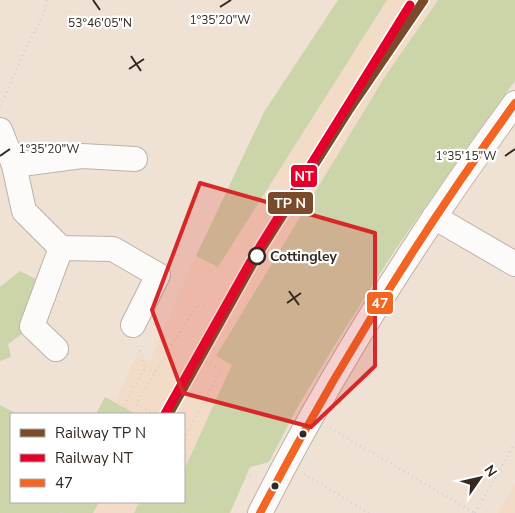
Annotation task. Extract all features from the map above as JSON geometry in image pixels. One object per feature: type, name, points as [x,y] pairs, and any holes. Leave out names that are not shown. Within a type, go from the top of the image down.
[{"type":"street","points":[[260,513],[310,416],[356,338],[434,217],[515,103]]},
{"type":"street","points":[[0,130],[14,165],[24,211],[61,248],[113,249],[158,275],[133,324]]},
{"type":"street","points":[[14,165],[82,156],[135,159]]},
{"type":"street","points":[[434,217],[515,264]]},
{"type":"street","points":[[56,349],[32,326],[61,248]]},
{"type":"path","points":[[0,106],[24,52],[44,14],[47,0]]},
{"type":"path","points":[[153,413],[136,404],[196,304],[205,307]]},
{"type":"path","points":[[133,324],[146,368],[155,373]]},
{"type":"path","points":[[185,437],[221,369],[206,362]]},
{"type":"path","points":[[119,413],[146,368]]},
{"type":"path","points":[[310,416],[475,513],[515,443]]},
{"type":"path","points":[[185,501],[286,462],[369,513]]},
{"type":"path","points":[[180,503],[184,513]]},
{"type":"highlighted area","points":[[200,183],[375,233],[375,366],[311,427],[183,393],[152,310]]},
{"type":"shaded area","points":[[387,0],[438,0],[384,78],[216,356],[233,365],[185,468],[185,413],[134,413],[115,402],[136,356],[150,361],[196,256],[218,266]]},
{"type":"shaded area","points":[[515,483],[515,513],[498,513]]},
{"type":"shaded area","points":[[98,503],[139,503],[134,513],[93,513]]},
{"type":"green space","points":[[338,0],[387,0],[218,267],[196,256],[264,112]]},
{"type":"green space","points":[[438,0],[515,0],[515,81],[393,253],[296,410],[269,462],[250,467],[230,513],[134,513],[139,503],[185,503],[185,468],[232,365],[216,356],[384,78]]},
{"type":"green space","points":[[20,271],[38,280],[23,333],[8,344],[11,357],[0,361],[0,287]]},
{"type":"green space","points":[[105,397],[134,413],[97,413]]},
{"type":"green space","points":[[0,405],[15,413],[10,413],[10,503],[98,503],[93,513],[0,513]]},
{"type":"transit line","points":[[170,413],[257,256],[349,110],[424,0]]},
{"type":"transit line","name":"47","points":[[260,513],[318,407],[380,304],[446,202],[515,103]]},
{"type":"rail line","name":"NT","points":[[166,413],[251,261],[410,5]]},
{"type":"place","name":"Cottingley","points":[[257,256]]}]
